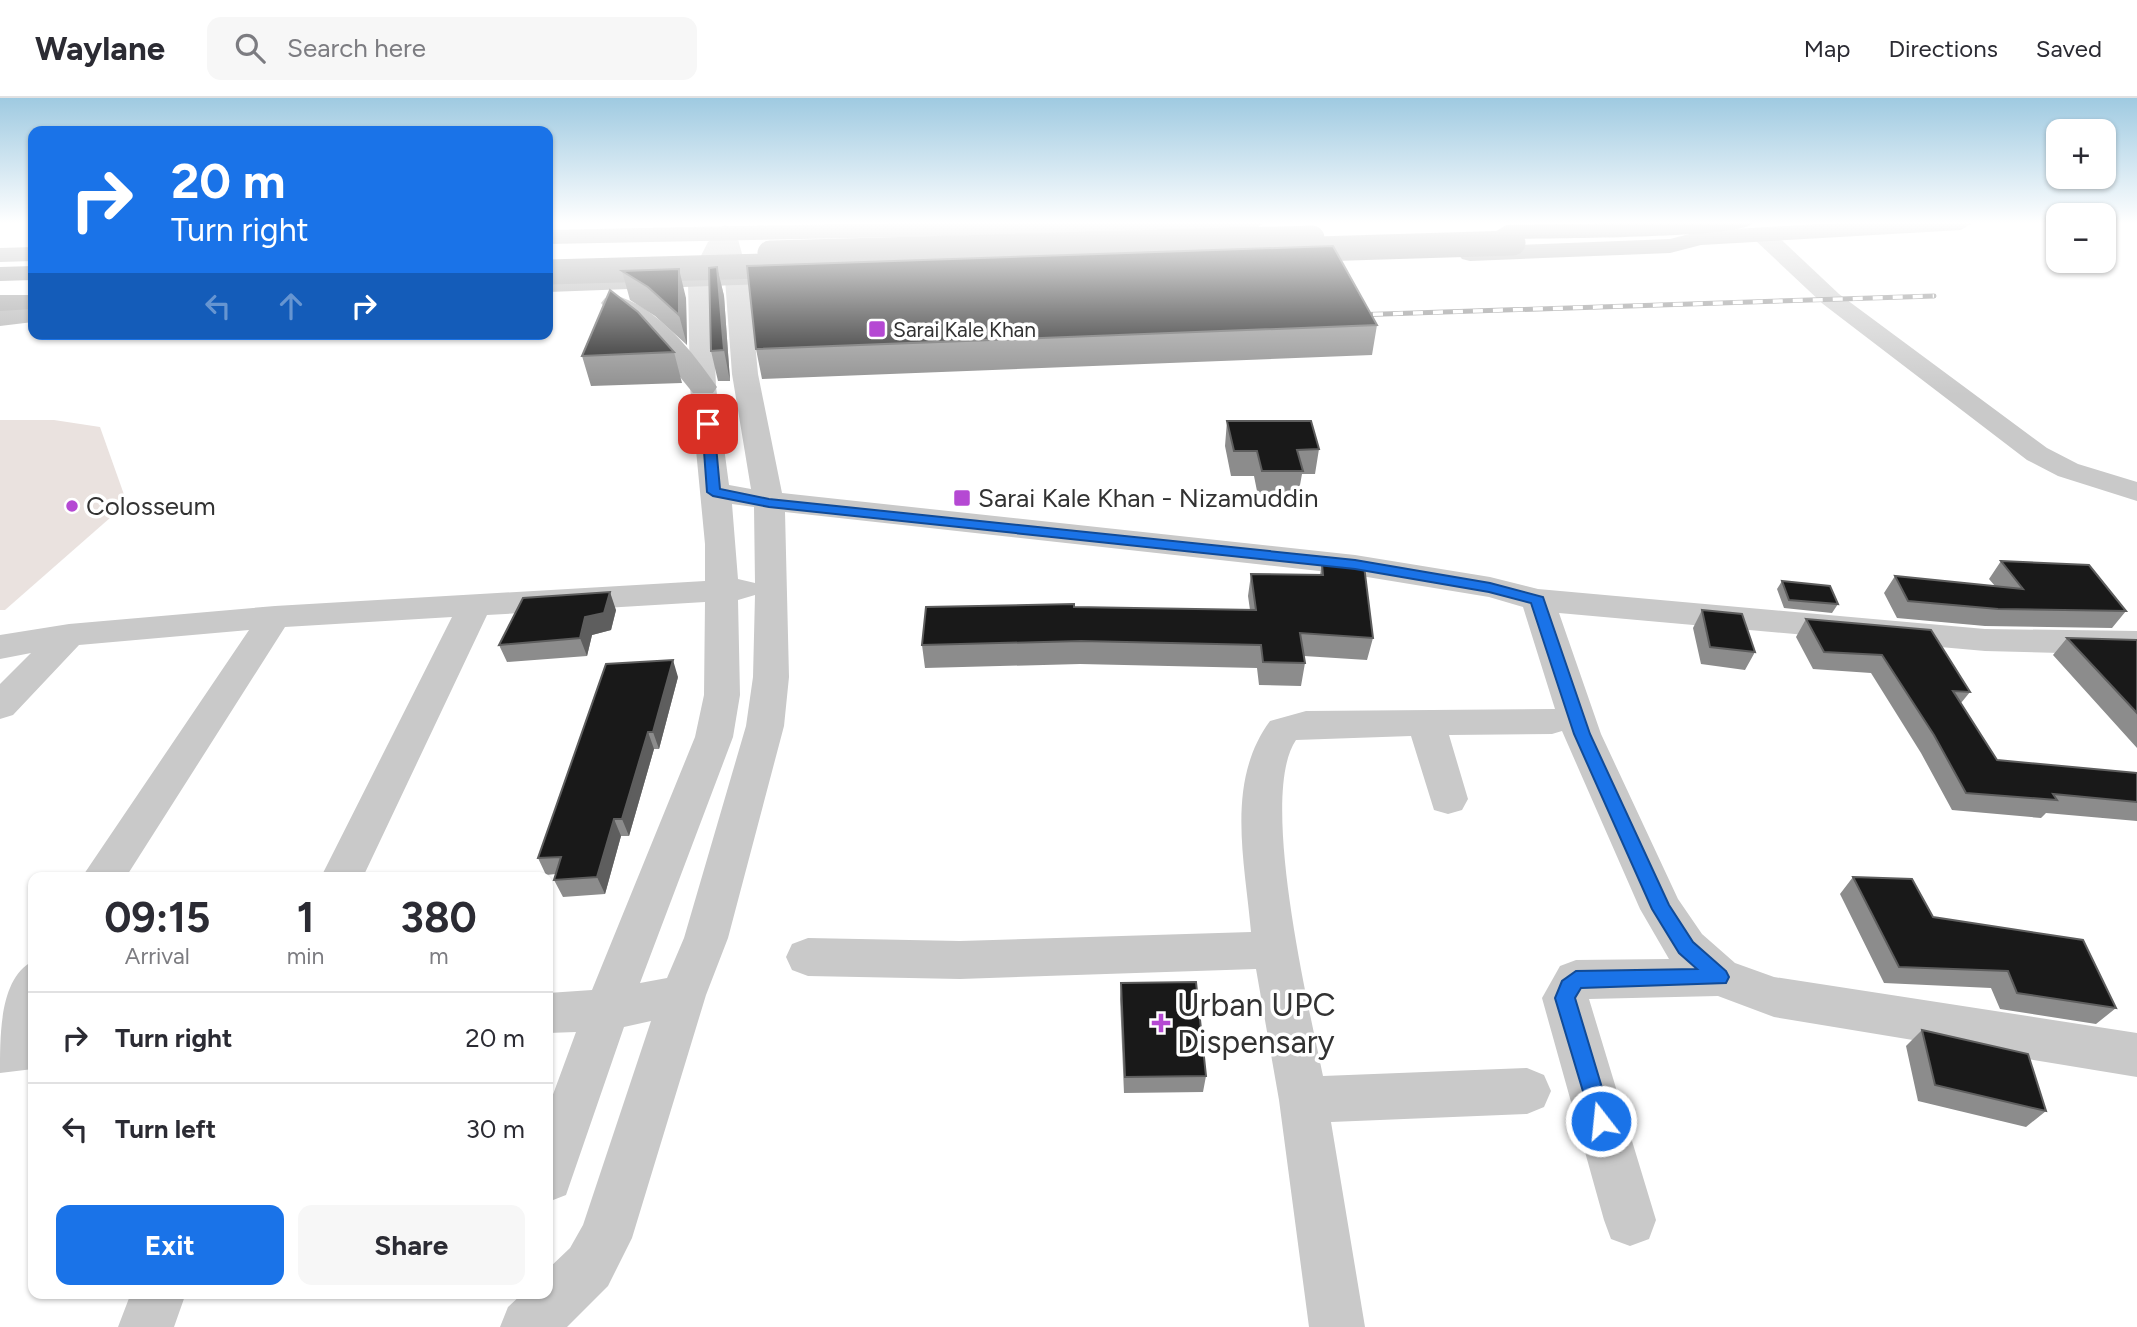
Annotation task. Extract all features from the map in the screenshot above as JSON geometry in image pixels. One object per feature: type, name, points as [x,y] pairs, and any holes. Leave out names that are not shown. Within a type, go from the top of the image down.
[{"type":"highway","points":[[0,289],[28,288]]},
{"type":"highway","points":[[0,303],[28,302]]},
{"type":"main road","points":[[553,286],[709,280]]},
{"type":"main road","points":[[553,287],[602,296],[633,313],[674,347],[704,387]]},
{"type":"main road","points":[[0,318],[28,315]]},
{"type":"street","points":[[553,1163],[607,1010],[714,737],[722,695],[721,544],[713,492],[704,387],[719,280]]},
{"type":"street","points":[[528,1327],[589,1267],[605,1238],[683,995],[706,938],[765,726],[771,677],[769,503],[746,374],[719,280]]},
{"type":"street","points":[[1810,280],[2037,454],[2068,470],[2137,492]]},
{"type":"street","points":[[713,492],[769,503],[1355,565],[1490,587],[1538,600],[1985,640],[2137,643]]},
{"type":"street","points":[[0,647],[69,635],[275,617],[474,607],[721,589],[772,589]]},
{"type":"street","points":[[1538,600],[1582,734],[1661,909],[1686,947],[1719,977]]},
{"type":"street","points":[[344,872],[474,607]]},
{"type":"street","points":[[106,872],[275,617]]},
{"type":"street","points":[[0,706],[69,635]]},
{"type":"street","points":[[1426,721],[1448,799]]},
{"type":"street","points":[[1337,1327],[1303,1100],[1275,950],[1261,821],[1263,771],[1273,744],[1283,730],[1306,724],[1552,721]]},
{"type":"street","points":[[807,957],[960,960],[1275,950]]},
{"type":"street","points":[[1630,1220],[1565,998],[1569,987],[1576,980],[1719,977],[1774,997],[2137,1055]]},
{"type":"street","points":[[0,1031],[28,989]]},
{"type":"street","points":[[553,1013],[607,1010],[683,995]]},
{"type":"street","points":[[0,1051],[28,1048]]},
{"type":"street","points":[[1303,1100],[1527,1090]]},
{"type":"street","points":[[146,1327],[157,1299]]},
{"type":"street","points":[[520,1327],[521,1299]]},
{"type":"shaded area","points":[[0,420],[54,420],[100,427],[127,503],[5,610],[0,610]]},
{"type":"building","points":[[637,280],[679,280],[679,315]]},
{"type":"building","points":[[709,280],[718,280],[724,350],[711,351]]},
{"type":"building","points":[[749,280],[1352,280],[1377,325],[756,349]]},
{"type":"building","points":[[610,290],[638,312],[674,352],[582,356]]},
{"type":"building","points":[[1227,421],[1311,421],[1319,449],[1297,450],[1303,471],[1262,471],[1257,451],[1234,451]]},
{"type":"building","points":[[2001,561],[2089,565],[2126,611],[1998,609],[1908,601],[1895,576],[2023,589]]},
{"type":"building","points":[[1322,564],[1364,566],[1373,638],[1300,633],[1305,663],[1263,662],[1261,645],[1081,641],[922,645],[926,607],[1074,604],[1074,607],[1256,610],[1251,574],[1323,575]]},
{"type":"building","points":[[1782,581],[1830,586],[1838,604],[1789,600]]},
{"type":"building","points":[[610,592],[604,613],[585,617],[580,638],[499,645],[523,598]]},
{"type":"building","points":[[1702,610],[1742,614],[1755,652],[1710,647]]},
{"type":"building","points":[[1806,619],[1931,630],[1970,692],[1953,691],[1997,760],[2137,773],[2137,802],[2053,794],[2057,800],[1966,793],[1934,735],[1882,655],[1824,652]]},
{"type":"building","points":[[2067,638],[2137,640],[2137,713]]},
{"type":"building","points":[[673,660],[653,732],[648,732],[622,819],[614,819],[597,877],[554,880],[561,857],[538,858],[606,664]]},
{"type":"building","points":[[1853,877],[1912,879],[1933,917],[2083,940],[2116,1008],[2017,993],[2008,971],[1899,967]]},
{"type":"building","points":[[1196,982],[1206,1076],[1125,1077],[1121,983]]},
{"type":"building","points":[[1922,1030],[2028,1054],[2046,1111],[1935,1085]]},
{"type":"railway","points":[[1353,315],[1934,296]]},
{"type":"place","name":"Sarai Kale Khan","points":[[877,329]]},
{"type":"place","name":"Sarai Kale Khan - Nizamuddin","points":[[962,498]]},
{"type":"place","name":"Colosseum","points":[[72,506]]},
{"type":"place","name":"Urban UPC Dispensary","points":[[1161,1023]]},
{"type":"route","points":[[708,424],[713,492],[769,503],[1115,542],[1355,565],[1401,575],[1490,587],[1538,600],[1582,734],[1661,909],[1686,947],[1719,977],[1576,980],[1569,987],[1565,998],[1601,1121]]}]
